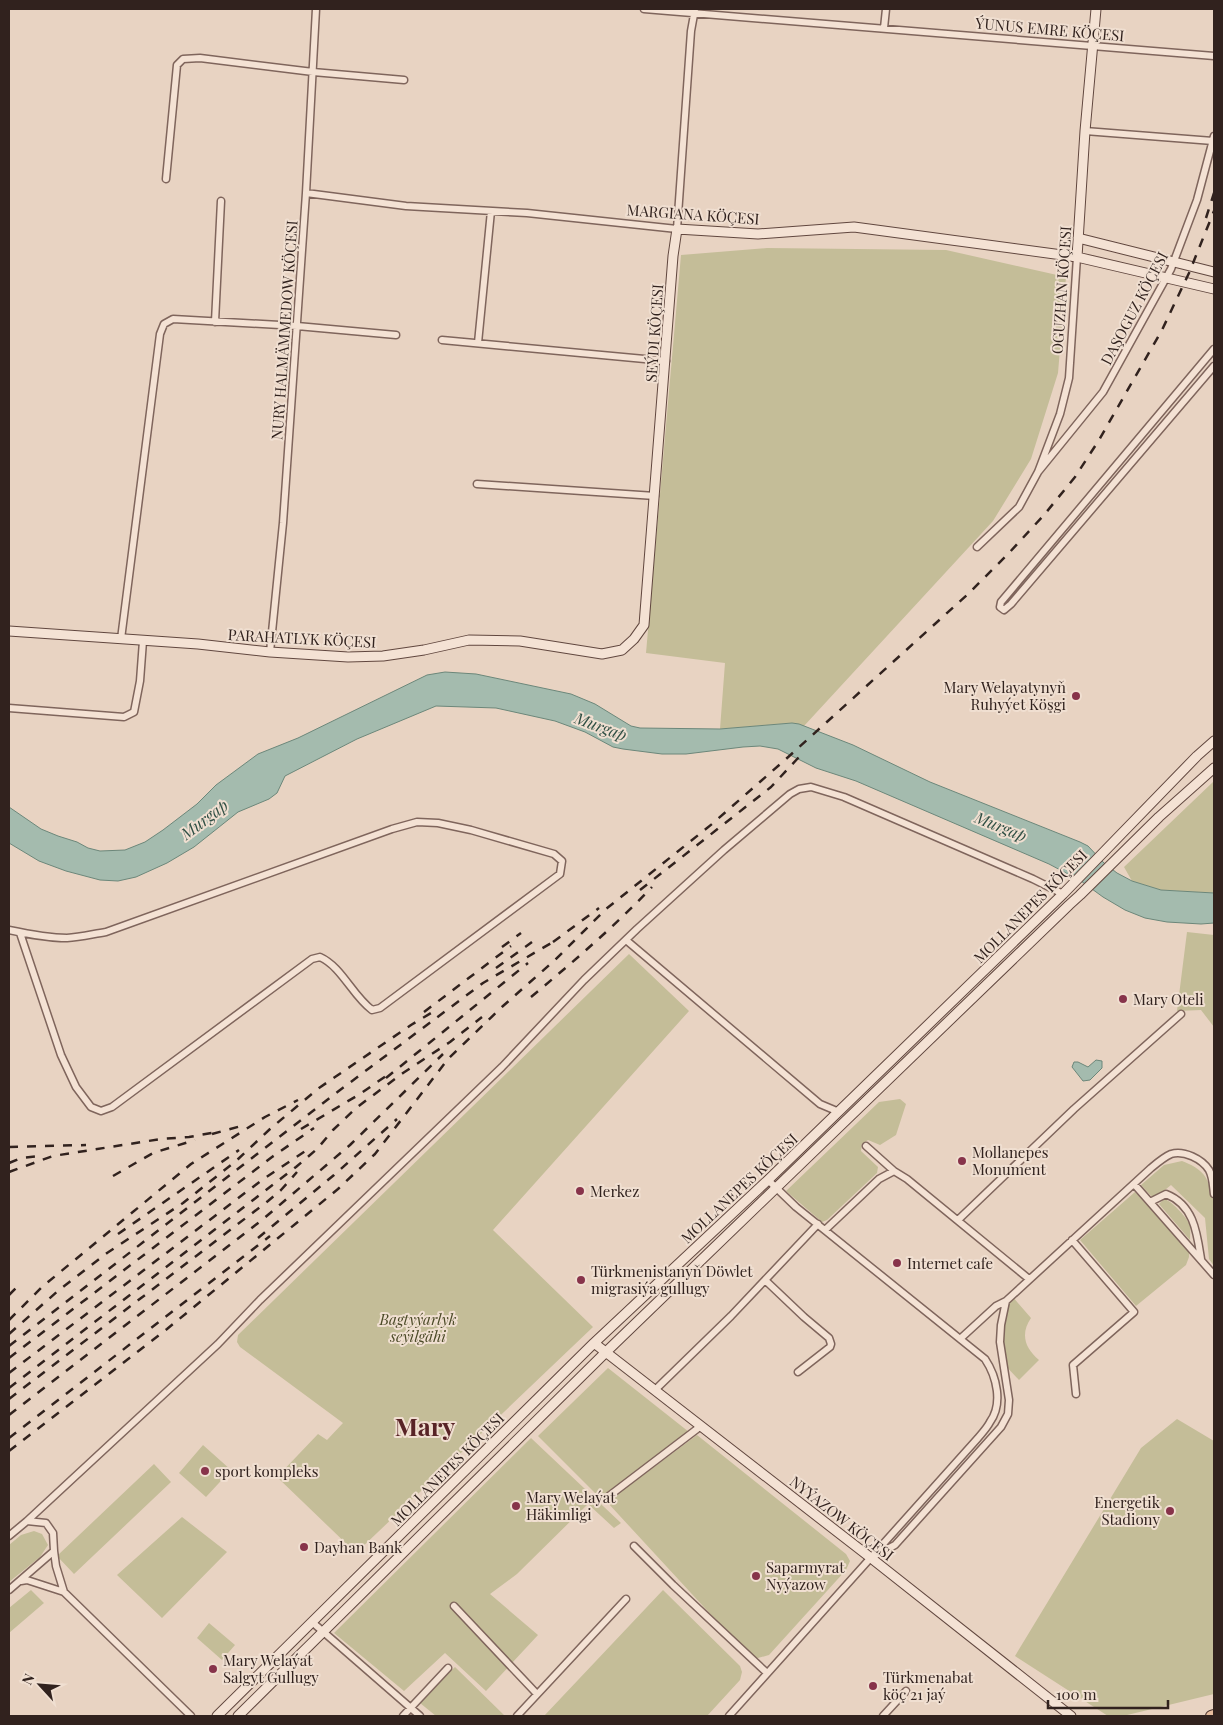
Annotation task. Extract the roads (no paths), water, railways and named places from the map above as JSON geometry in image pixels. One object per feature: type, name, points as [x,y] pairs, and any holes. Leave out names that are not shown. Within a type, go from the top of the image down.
[{"type":"street","name":"NURY HALMÄMMEDOW KÖÇESI","points":[[270,652],[283,523],[306,193],[316,9]]},
{"type":"street","name":"ÝUNUS EMRE KÖÇESI","points":[[644,9],[695,11],[1214,56]]},
{"type":"street","points":[[884,28],[886,9]]},
{"type":"street","name":"OGUZHAN KÖÇESI","points":[[978,546],[1019,507],[1038,472],[1060,414],[1069,378],[1085,131],[1096,9]]},
{"type":"street","name":"SEÝDI KÖÇESI","points":[[622,650],[634,640],[644,625],[673,256],[677,229],[691,31],[695,11]]},
{"type":"street","points":[[166,179],[177,65],[183,59],[200,58],[313,72],[404,80]]},
{"type":"street","points":[[1085,131],[1214,139]]},
{"type":"street","name":"DAŞOGUZ KÖÇESI","points":[[1038,472],[1103,392],[1166,278],[1174,262],[1197,200],[1214,139]]},
{"type":"street","name":"MARGIANA KÖÇESI","points":[[306,193],[406,206],[491,211],[677,229],[758,234],[854,227],[1077,257],[1214,289]]},
{"type":"street","points":[[215,322],[221,202]]},
{"type":"street","points":[[478,343],[491,211]]},
{"type":"street","points":[[1078,238],[1214,272]]},
{"type":"street","points":[[121,639],[160,334],[164,324],[173,319],[297,326],[396,335]]},
{"type":"street","points":[[442,340],[666,360]]},
{"type":"street","points":[[1214,349],[1002,602],[1000,607],[1004,610],[1214,366]]},
{"type":"street","points":[[1129,450],[1137,456]]},
{"type":"street","points":[[477,484],[655,496]]},
{"type":"street","name":"PARAHATLYK KÖÇESI","points":[[9,631],[348,657],[383,656],[424,650],[469,640],[520,641],[602,654],[622,650]]},
{"type":"street","points":[[9,708],[124,717],[134,712],[140,681],[143,641]]},
{"type":"street","name":"MOLLANEPES KÖÇESI","points":[[217,1716],[594,1343],[768,1180],[1063,894],[1149,808],[1197,756],[1214,741]]},
{"type":"street","name":"MOLLANEPES KÖÇESI","points":[[238,1716],[606,1352],[1159,818],[1214,768]]},
{"type":"street","points":[[9,1536],[218,1344],[260,1300],[502,1067],[584,980],[626,940],[724,850],[790,794],[800,789],[811,787],[844,797],[1033,879],[1063,894]]},
{"type":"street","points":[[1149,808],[1159,818]]},
{"type":"street","points":[[9,930],[33,936],[67,938],[106,932],[392,829],[417,822],[438,823],[472,830],[554,854],[562,861],[560,874],[380,1008],[372,1010],[364,1004],[329,961],[320,957],[312,959],[112,1108],[101,1111],[91,1107],[76,1087],[61,1055],[20,933]]},
{"type":"street","points":[[626,940],[820,1104],[839,1112]]},
{"type":"street","points":[[958,1220],[1074,1108],[1181,1014]]},
{"type":"street","points":[[866,1146],[894,1171],[907,1179],[1029,1279]]},
{"type":"street","points":[[960,1339],[996,1306],[1006,1301],[1134,1184],[1169,1155],[1181,1152],[1196,1159],[1209,1169],[1214,1194]]},
{"type":"street","points":[[825,1230],[878,1179],[894,1171]]},
{"type":"street","points":[[729,1716],[991,1422],[997,1406],[992,1369],[986,1359],[825,1230],[768,1180]]},
{"type":"street","points":[[1134,1184],[1214,1275]]},
{"type":"street","points":[[1150,1202],[1166,1194],[1178,1200],[1192,1218],[1196,1229],[1201,1259]]},
{"type":"street","points":[[654,1390],[731,1316],[818,1224]]},
{"type":"street","points":[[1072,1240],[1134,1312],[1073,1365],[1076,1394]]},
{"type":"street","points":[[765,1280],[829,1338],[830,1347],[798,1372]]},
{"type":"street","points":[[871,1558],[895,1545],[1001,1427],[1008,1414],[1009,1400],[1000,1342],[1000,1325],[1006,1301]]},
{"type":"street","name":"NYÝAZOW KÖÇESI","points":[[594,1343],[1071,1716]]},
{"type":"street","points":[[609,1496],[702,1426]]},
{"type":"street","points":[[27,1521],[46,1523],[53,1533],[56,1566],[64,1592]]},
{"type":"street","points":[[634,1546],[673,1586],[768,1673]]},
{"type":"street","points":[[9,1590],[54,1551]]},
{"type":"street","points":[[20,1581],[27,1580],[64,1592],[192,1716]]},
{"type":"street","points":[[517,1716],[626,1599]]},
{"type":"street","points":[[454,1606],[537,1694]]},
{"type":"street","points":[[312,1622],[420,1716]]},
{"type":"street","points":[[403,1716],[448,1668]]},
{"type":"street","points":[[883,1716],[906,1691]]},
{"type":"street","points":[[1058,1707],[1061,1716]]},
{"type":"water","name":"Murgap","points":[[445,672],[476,674],[571,694],[595,704],[631,726],[640,728],[720,729],[799,724],[853,745],[930,782],[1080,842],[1088,846],[1104,863],[1117,873],[1132,881],[1161,890],[1214,893],[1214,923],[1167,922],[1145,918],[1125,910],[1081,881],[1049,864],[856,781],[816,768],[778,749],[760,746],[686,754],[662,754],[623,749],[613,747],[585,732],[555,721],[496,708],[436,706],[357,739],[285,776],[277,793],[269,799],[238,812],[194,847],[167,863],[136,877],[118,881],[100,880],[66,871],[39,861],[9,843],[9,807],[41,829],[88,848],[100,851],[125,850],[145,842],[163,830],[197,804],[216,785],[258,754],[298,738],[427,675]]},
{"type":"water","points":[[1096,1060],[1102,1061],[1102,1068],[1090,1080],[1083,1081],[1072,1067],[1074,1062],[1078,1062],[1088,1067]]},
{"type":"railway","points":[[1206,218],[1214,193]]},
{"type":"railway","points":[[9,1451],[167,1329],[338,1189],[375,1154],[448,1059],[503,1006],[555,960],[606,909],[712,824],[786,759],[968,594],[1008,554],[1044,515],[1075,477],[1099,440],[1162,330],[1189,273],[1214,211]]},
{"type":"railway","points":[[640,890],[771,787],[799,757]]},
{"type":"railway","points":[[531,997],[593,944],[652,887]]},
{"type":"railway","points":[[553,942],[599,908]]},
{"type":"railway","points":[[502,947],[521,933]]},
{"type":"railway","points":[[9,1346],[336,1093],[483,983],[558,939]]},
{"type":"railway","points":[[496,968],[532,942]]},
{"type":"railway","points":[[424,1012],[511,946]]},
{"type":"railway","points":[[386,1078],[528,963]]},
{"type":"railway","points":[[9,1334],[59,1290],[107,1253],[183,1203],[236,1161],[270,1129],[319,1088],[436,1010]]},
{"type":"railway","points":[[9,1388],[296,1167],[317,1149],[333,1130],[356,1108],[403,1073],[450,1042],[482,1017]]},
{"type":"railway","points":[[9,1415],[262,1220],[350,1145],[443,1054]]},
{"type":"railway","points":[[301,1129],[360,1094],[386,1076]]},
{"type":"railway","points":[[9,1320],[42,1287],[191,1164],[265,1117],[298,1100]]},
{"type":"railway","points":[[258,1238],[334,1175],[397,1119]]},
{"type":"railway","points":[[212,1134],[245,1125]]},
{"type":"railway","points":[[9,1358],[272,1157],[314,1128]]},
{"type":"railway","points":[[9,1172],[53,1156],[217,1132]]},
{"type":"railway","points":[[113,1176],[153,1153],[195,1140]]},
{"type":"railway","points":[[9,1147],[86,1145]]},
{"type":"railway","points":[[118,1234],[239,1150]]},
{"type":"railway","points":[[9,1373],[262,1180],[307,1150]]},
{"type":"railway","points":[[9,1163],[21,1158],[40,1156]]},
{"type":"railway","points":[[9,1399],[268,1201],[297,1172]]},
{"type":"railway","points":[[9,1438],[270,1236]]},
{"type":"railway","points":[[9,1295],[19,1285]]},
{"type":"place","name":"Mary Welayatynyň Ruhyýet Köşgi","points":[[1076,696]]},
{"type":"place","name":"Mary Oteli","points":[[1123,999]]},
{"type":"place","name":"Mollanepes Monument","points":[[962,1161]]},
{"type":"place","name":"Merkez","points":[[580,1191]]},
{"type":"place","name":"Internet cafe","points":[[897,1263]]},
{"type":"place","name":"Türkmenistanyň Döwlet migrasiýa gullugy","points":[[581,1280]]},
{"type":"place","name":"sport kompleks","points":[[205,1471]]},
{"type":"place","name":"Mary Welaýat Häkimligi","points":[[516,1506]]},
{"type":"place","name":"Energetik Stadiony","points":[[1170,1511]]},
{"type":"place","name":"Dayhan Bank","points":[[304,1547]]},
{"type":"place","name":"Saparmyrat Nyýazow","points":[[756,1576]]},
{"type":"place","name":"Mary Welaýat Salgyt Gullugy","points":[[213,1669]]},
{"type":"place","name":"Türkmenabat köç 21 jaý","points":[[873,1686]]},
{"type":"district","name":"Mary","points":[[425,1425]]},
{"type":"park label","name":"Bagtyýarlyk seýilgähi","points":[[418,1328]]}]
